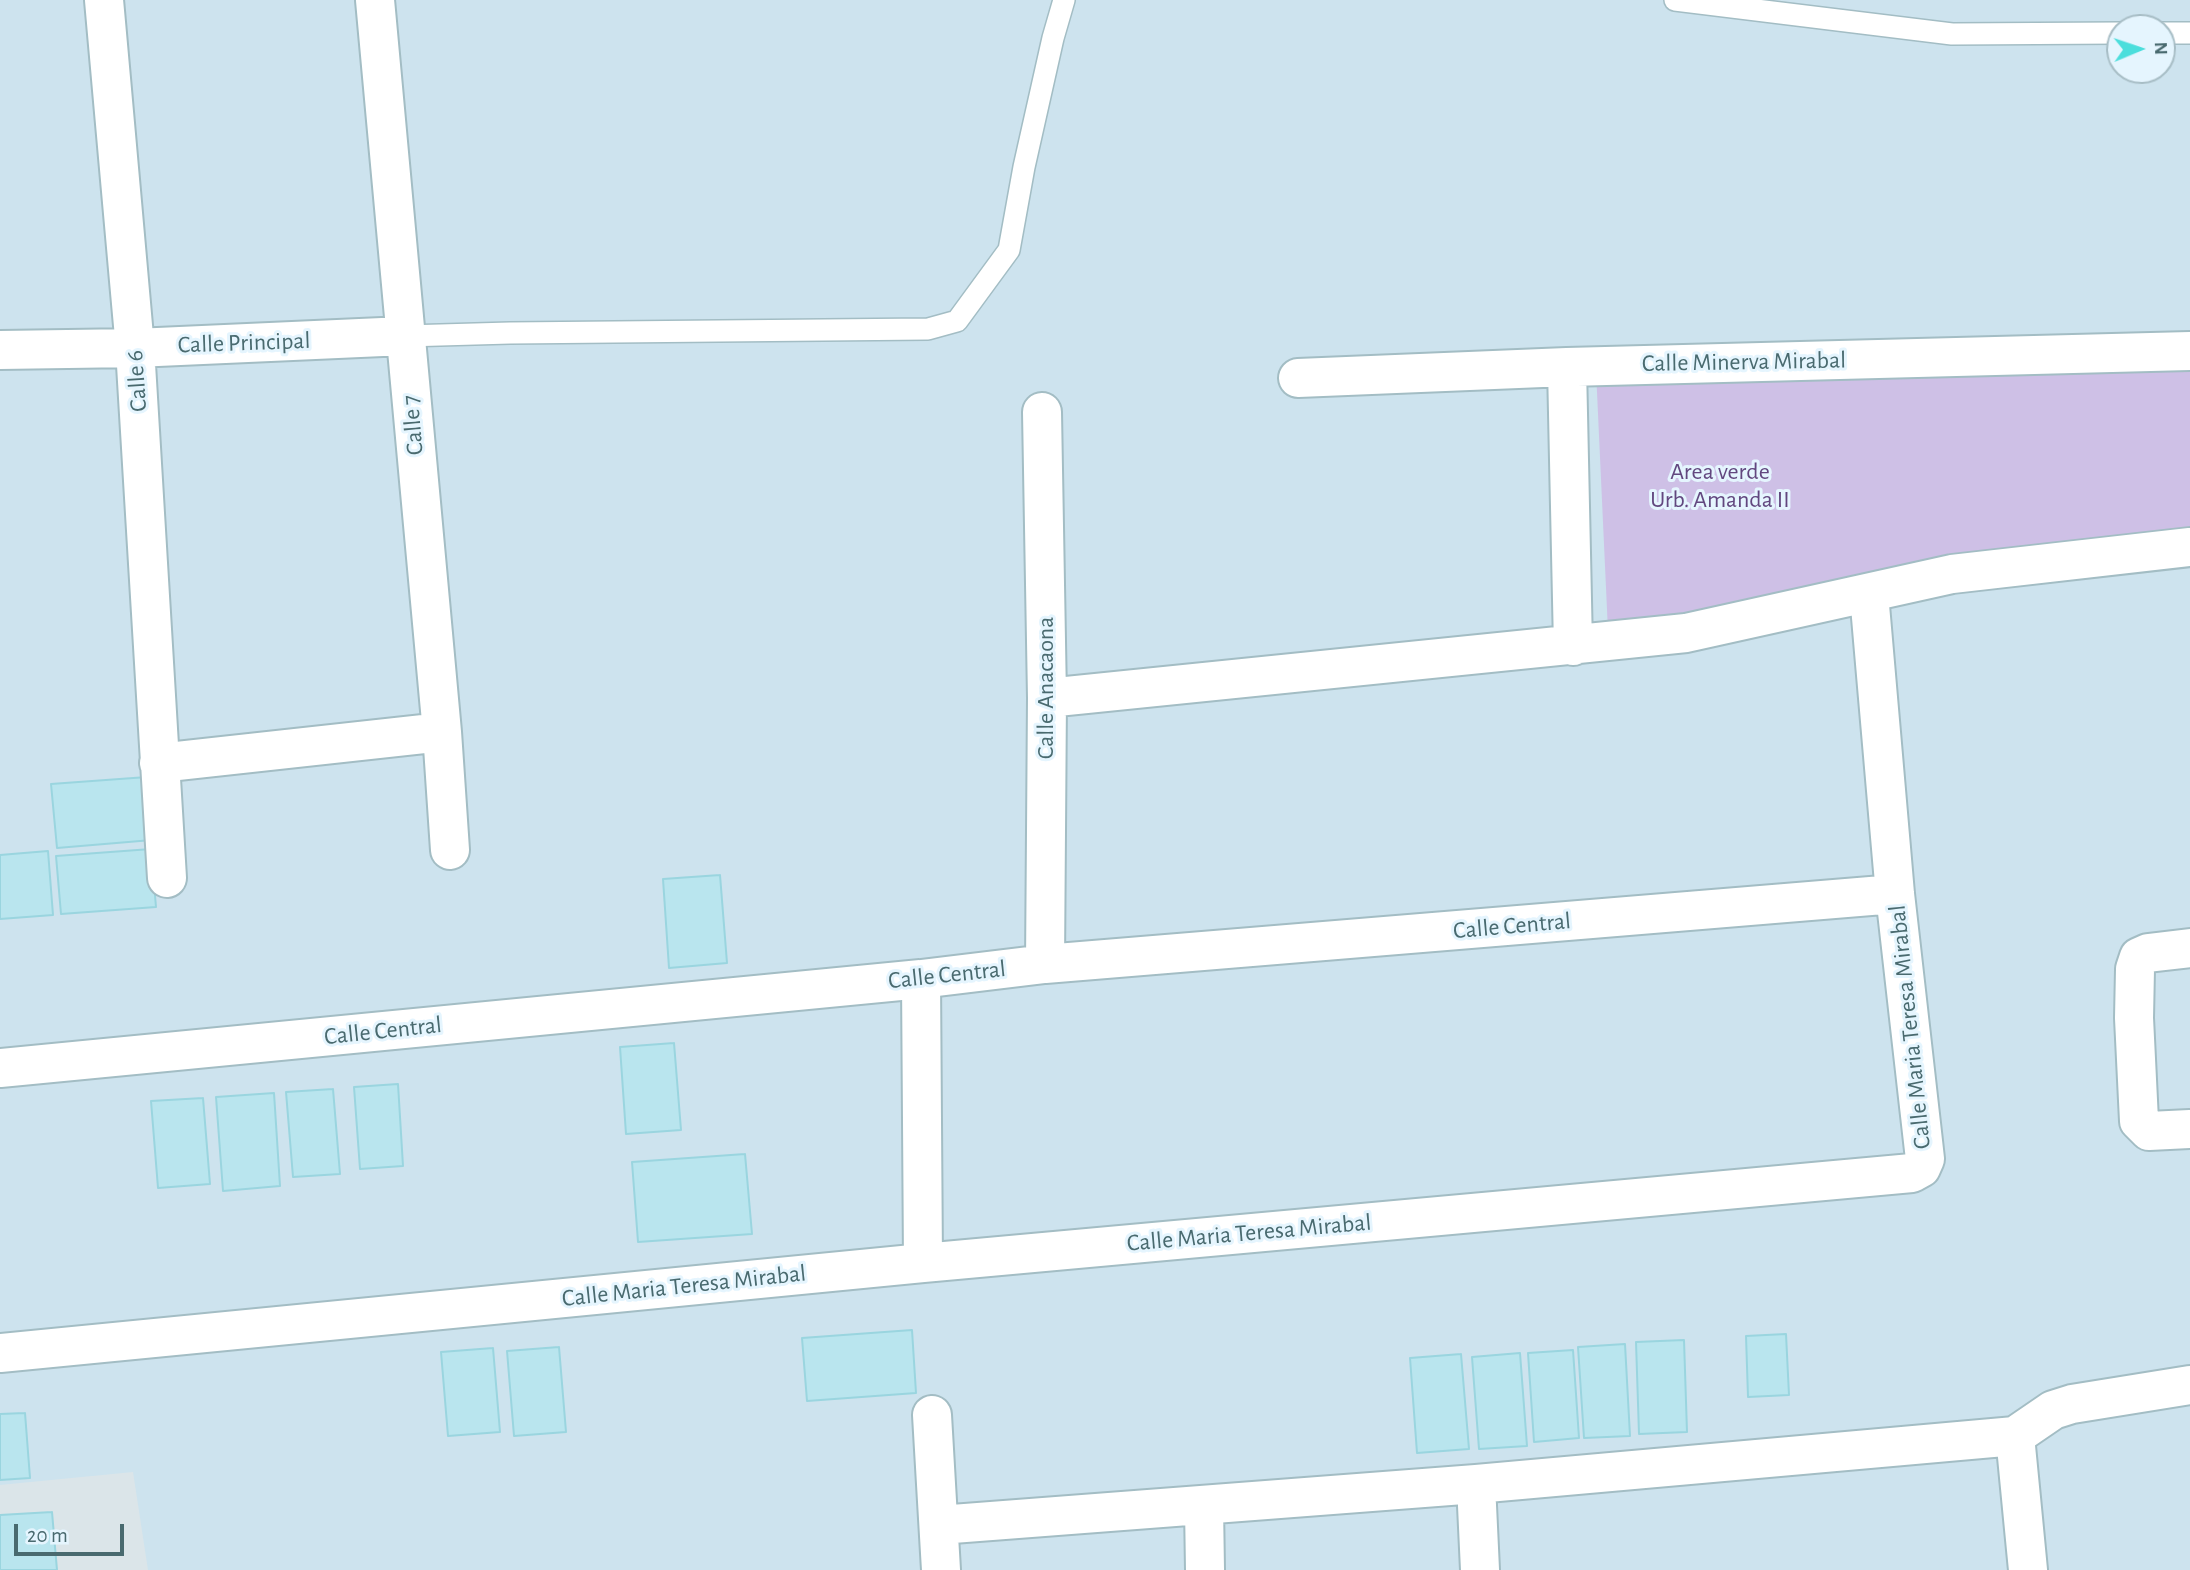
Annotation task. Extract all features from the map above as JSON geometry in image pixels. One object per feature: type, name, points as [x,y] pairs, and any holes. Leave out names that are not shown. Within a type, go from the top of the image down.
[{"type":"street","name":"Calle 6","points":[[104,0],[135,348],[167,878]]},
{"type":"street","name":"Calle 7","points":[[375,0],[442,732],[450,850]]},
{"type":"street","name":"Calle Principal","points":[[0,350],[135,348],[405,336]]},
{"type":"street","name":"Calle Minerva Mirabal","points":[[1298,378],[1567,367],[2190,351]]},
{"type":"street","points":[[1567,367],[1573,646]]},
{"type":"street","name":"Calle Anacaona","points":[[1042,412],[1047,698],[1045,964]]},
{"type":"street","points":[[1047,698],[1686,633],[1869,594],[1952,573],[2190,547]]},
{"type":"street","name":"Calle Maria Teresa Mirabal","points":[[0,1353],[923,1263],[1912,1174],[1921,1168],[1925,1159],[1895,894],[1869,594]]},
{"type":"street","points":[[159,763],[442,732]]},
{"type":"street","name":"Calle Central","points":[[0,1068],[921,979],[1045,964],[1895,894]]},
{"type":"street","points":[[2190,948],[2148,953],[2139,957],[2135,969],[2134,1018],[2139,1121],[2149,1131],[2190,1129]]},
{"type":"street","points":[[921,979],[923,1263]]},
{"type":"street","points":[[939,1525],[1476,1484],[2015,1436],[2053,1410],[2072,1404],[2190,1385]]},
{"type":"street","points":[[932,1415],[941,1570]]},
{"type":"street","points":[[2015,1436],[2028,1570]]},
{"type":"street","points":[[1476,1484],[1480,1570]]},
{"type":"street","points":[[1204,1506],[1205,1570]]},
{"type":"lane","points":[[405,336],[928,329],[957,321],[1009,250],[1027,154],[1064,0]]},
{"type":"lane","points":[[1675,0],[1952,34],[2106,33]]},
{"type":"shaded area","points":[[0,0],[2190,0],[2190,1570],[0,1570]]},
{"type":"shaded area","points":[[133,1472],[148,1570],[0,1570],[0,1485]]},
{"type":"green space","name":"Area verde Urb. Amanda II","points":[[2190,367],[2190,532],[1608,631],[1596,370]]},
{"type":"building","points":[[147,777],[152,840],[57,848],[51,784]]},
{"type":"building","points":[[151,849],[156,907],[61,914],[56,856]]},
{"type":"building","points":[[48,851],[53,915],[0,919],[0,855]]},
{"type":"building","points":[[720,875],[727,963],[669,968],[663,879]]},
{"type":"building","points":[[674,1043],[681,1130],[626,1134],[620,1047]]},
{"type":"building","points":[[398,1084],[403,1166],[360,1169],[354,1087]]},
{"type":"building","points":[[333,1089],[340,1174],[293,1177],[286,1092]]},
{"type":"building","points":[[274,1093],[280,1186],[223,1191],[216,1097]]},
{"type":"building","points":[[203,1098],[210,1184],[158,1188],[151,1101]]},
{"type":"building","points":[[745,1154],[752,1234],[638,1242],[632,1162]]},
{"type":"building","points":[[912,1330],[916,1393],[807,1401],[802,1338]]},
{"type":"building","points":[[1786,1334],[1789,1395],[1748,1397],[1746,1336]]},
{"type":"building","points":[[1684,1340],[1687,1432],[1639,1434],[1636,1342]]},
{"type":"building","points":[[1625,1344],[1630,1436],[1584,1438],[1578,1347]]},
{"type":"building","points":[[559,1347],[566,1432],[514,1436],[507,1351]]},
{"type":"building","points":[[493,1348],[500,1432],[448,1436],[441,1352]]},
{"type":"building","points":[[1573,1350],[1579,1438],[1534,1442],[1528,1353]]},
{"type":"building","points":[[1520,1353],[1527,1446],[1479,1449],[1472,1357]]},
{"type":"building","points":[[1461,1354],[1469,1449],[1417,1453],[1410,1358]]},
{"type":"building","points":[[25,1413],[30,1478],[0,1480],[0,1414]]},
{"type":"building","points":[[52,1512],[57,1570],[0,1570],[0,1515]]}]
